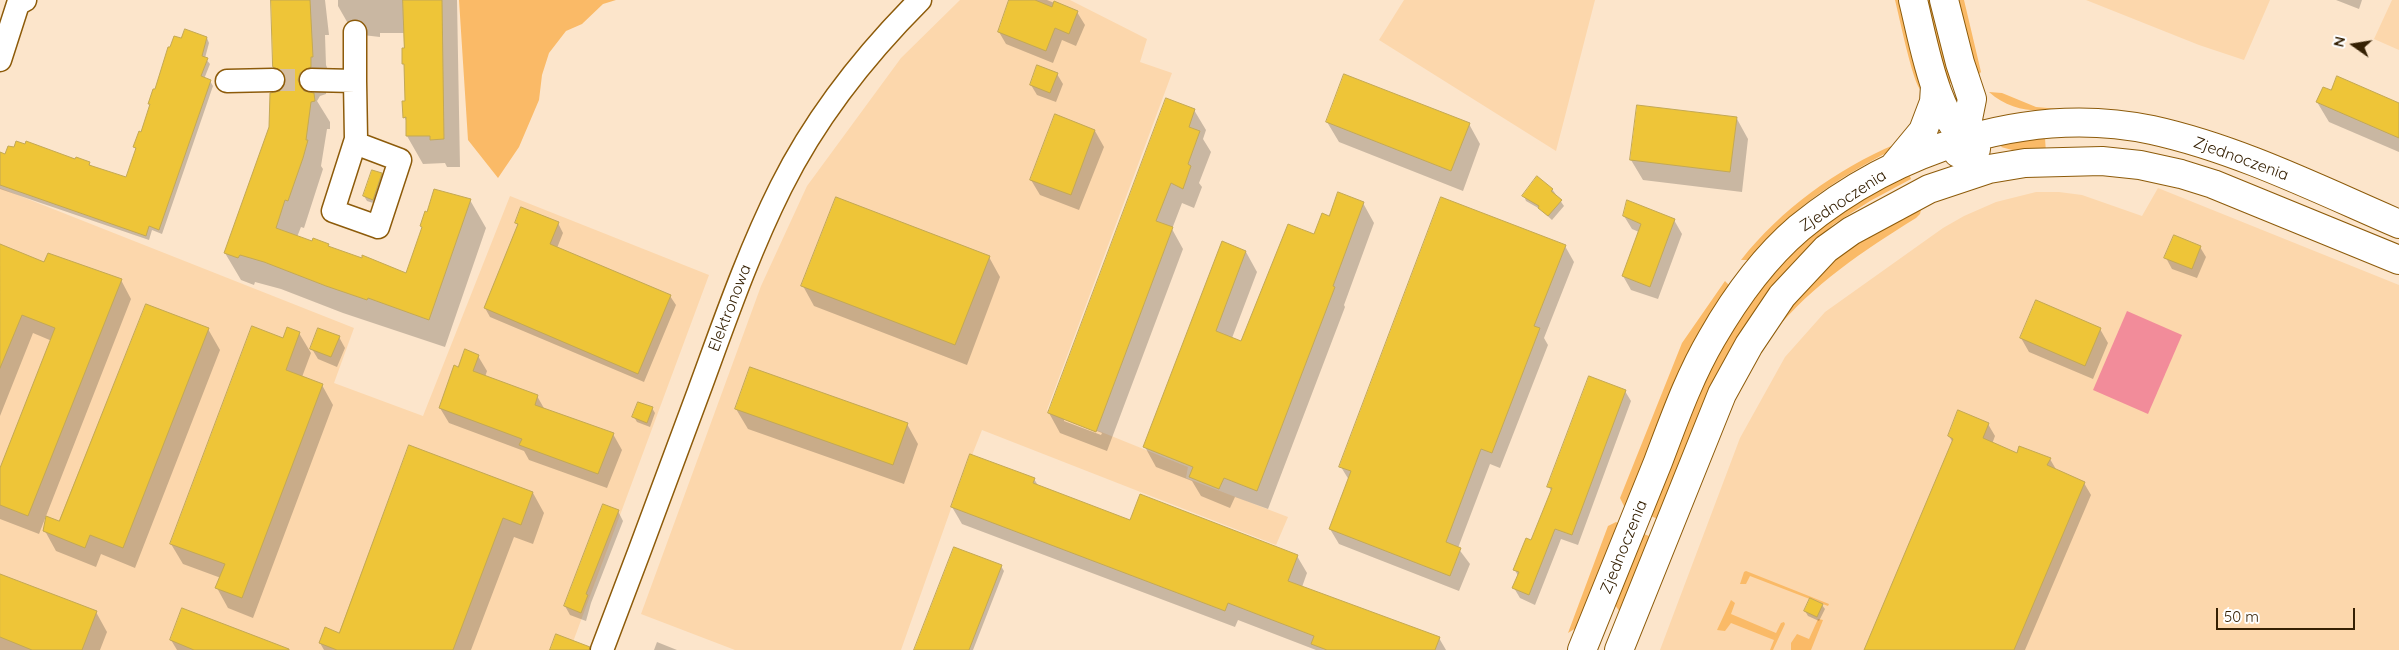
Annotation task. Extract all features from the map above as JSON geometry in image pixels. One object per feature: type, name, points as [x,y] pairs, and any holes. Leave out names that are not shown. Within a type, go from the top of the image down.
[{"type":"main road","points":[[1913,0],[1935,86],[1953,127],[1964,139],[1982,153],[2025,163]]},
{"type":"main road","points":[[1944,0],[1960,63],[1972,99],[1989,115],[2001,122],[2030,125]]},
{"type":"main road","points":[[1893,168],[1922,131],[1934,102],[1935,86]]},
{"type":"main road","points":[[1929,189],[1957,155],[1964,139],[1972,99]]},
{"type":"main road","name":"Zjednoczenia","points":[[1582,650],[1685,393],[1711,339],[1758,271],[1799,228],[1855,189],[1893,168],[1964,139],[2030,125],[2110,124],[2149,130],[2232,152],[2399,224]]},
{"type":"main road","name":"Zjednoczenia","points":[[1620,650],[1722,394],[1749,345],[1782,296],[1826,249],[1851,231],[1929,189],[1989,169],[2025,163],[2102,161],[2140,165],[2181,174],[2213,184],[2399,260]]},
{"type":"street","points":[[0,60],[18,4],[25,0]]},
{"type":"street","name":"Elektronowa","points":[[602,650],[760,230],[809,138],[839,93],[872,52],[920,0]]},
{"type":"street","points":[[355,32],[355,143]]},
{"type":"street","points":[[227,81],[274,80]]},
{"type":"street","points":[[311,80],[356,80]]},
{"type":"shaded area","points":[[459,0],[616,0],[603,4],[582,24],[566,31],[549,53],[542,75],[539,100],[519,147],[498,178],[468,140]]},
{"type":"shaded area","points":[[960,0],[1070,0],[1147,39],[1140,62],[1172,73],[1047,410],[1188,467],[1186,478],[1288,517],[1276,545],[982,430],[953,503],[901,650],[735,650],[641,614],[761,286],[807,186],[901,58]]},
{"type":"shaded area","points":[[1404,0],[1595,0],[1556,151],[1379,40]]},
{"type":"shaded area","points":[[1895,0],[1904,0],[1920,64],[1921,90],[1910,63]]},
{"type":"shaded area","points":[[1925,0],[1936,0],[1957,82],[1946,84]]},
{"type":"shaded area","points":[[1955,0],[1964,0],[1981,72],[1978,75],[1975,74]]},
{"type":"shaded area","points":[[2086,0],[2270,0],[2244,60],[2199,45]]},
{"type":"shaded area","points":[[2392,0],[2399,0],[2399,50],[2374,39]]},
{"type":"shaded area","points":[[1989,92],[2002,93],[2036,107],[2059,109],[2040,111],[2022,109],[2005,103]]},
{"type":"shaded area","points":[[2045,138],[2046,153],[2016,151],[2001,147],[2003,144]]},
{"type":"shaded area","points":[[1896,144],[1892,150],[1852,172],[1815,197],[1781,226],[1751,260],[1741,260],[1774,224],[1811,192],[1874,154]]},
{"type":"shaded area","points":[[1909,173],[1911,179],[1870,201],[1834,224],[1807,248],[1771,287],[1743,332],[1660,520],[1646,514],[1712,355],[1771,272],[1813,233],[1859,200]]},
{"type":"shaded area","points":[[0,188],[354,328],[334,383],[423,416],[510,196],[709,275],[570,650],[0,650]]},
{"type":"shaded area","points":[[2158,188],[2399,285],[2399,650],[1660,650],[1740,438],[1785,357],[1825,312],[1943,228],[1964,216],[1996,202],[2036,192],[2059,192],[2082,195],[2142,216]]},
{"type":"shaded area","points":[[1922,206],[1920,214],[1916,218],[1858,256],[1822,284],[1774,332],[1776,320],[1832,262],[1852,246]]},
{"type":"shaded area","points":[[1725,281],[1731,287],[1628,508],[1624,506],[1620,498],[1682,343]]},
{"type":"shaded area","points":[[2127,311],[2182,335],[2148,414],[2093,390]]},
{"type":"shaded area","points":[[1616,522],[1621,525],[1581,625],[1568,633],[1608,526]]},
{"type":"shaded area","points":[[1639,532],[1654,538],[1620,612],[1615,605]]},
{"type":"shaded area","points":[[1746,571],[1829,604],[1828,606],[1750,576],[1746,584],[1740,584]]},
{"type":"shaded area","points":[[1731,600],[1735,603],[1731,614],[1776,633],[1781,623],[1784,622],[1785,624],[1773,650],[1770,650],[1774,640],[1731,623],[1725,631],[1717,630]]},
{"type":"shaded area","points":[[1818,619],[1823,620],[1811,650],[1791,650],[1791,643],[1797,634],[1809,639]]},
{"type":"building","points":[[271,0],[310,0],[313,57],[311,57],[311,67],[300,73],[298,80],[304,91],[314,93],[315,101],[311,102],[306,140],[308,140],[303,158],[288,201],[285,200],[276,228],[312,241],[313,238],[329,244],[328,246],[362,258],[362,255],[406,273],[422,227],[420,226],[425,211],[427,212],[434,189],[471,199],[429,320],[368,298],[367,300],[326,286],[264,262],[240,255],[238,258],[224,253],[269,127],[270,93],[280,91],[286,80],[284,73],[273,67]]},
{"type":"building","points":[[403,0],[442,0],[444,139],[430,140],[430,136],[406,136],[406,117],[403,118],[402,101],[405,101],[404,64],[402,64],[402,48],[404,48]]},
{"type":"building","points":[[1009,0],[1035,0],[1052,7],[1054,1],[1078,11],[1069,34],[1055,28],[1046,51],[998,32]]},
{"type":"building","points":[[185,29],[207,37],[202,56],[208,58],[201,76],[211,80],[159,230],[149,226],[146,236],[0,185],[0,152],[5,154],[8,146],[14,147],[16,141],[25,144],[26,141],[75,159],[76,157],[90,162],[89,165],[126,177],[136,148],[133,147],[139,131],[141,132],[150,104],[148,104],[153,89],[155,89],[168,47],[170,47],[174,36],[181,38]]},
{"type":"building","points":[[1037,65],[1058,73],[1050,93],[1030,85]]},
{"type":"building","points":[[1344,74],[1470,123],[1451,171],[1326,122]]},
{"type":"building","points":[[2337,76],[2399,103],[2399,138],[2316,102],[2323,87],[2331,90]]},
{"type":"building","points":[[1166,98],[1195,109],[1189,127],[1200,131],[1188,164],[1191,166],[1183,189],[1171,183],[1156,221],[1173,227],[1096,432],[1048,413]]},
{"type":"building","points":[[1637,105],[1737,117],[1730,172],[1630,160]]},
{"type":"building","points":[[1055,114],[1095,130],[1071,195],[1030,180]]},
{"type":"building","points":[[372,170],[382,173],[373,200],[363,196]]},
{"type":"building","points":[[1537,176],[1553,189],[1551,191],[1562,200],[1548,216],[1538,208],[1539,206],[1522,196]]},
{"type":"building","points":[[1338,192],[1364,202],[1333,286],[1335,287],[1257,491],[1224,478],[1219,489],[1189,477],[1193,467],[1143,447],[1222,241],[1246,251],[1216,331],[1241,341],[1288,224],[1314,234],[1322,213],[1329,216]]},
{"type":"building","points":[[836,197],[990,256],[955,345],[801,286]]},
{"type":"building","points":[[1441,197],[1566,245],[1534,326],[1540,328],[1492,453],[1481,449],[1446,542],[1461,548],[1450,576],[1329,529],[1351,471],[1339,467]]},
{"type":"building","points":[[1627,200],[1675,219],[1650,287],[1622,276],[1641,224],[1623,216]]},
{"type":"building","points":[[521,207],[559,222],[550,244],[671,295],[638,374],[484,308],[518,224],[515,223]]},
{"type":"building","points":[[2174,235],[2201,246],[2192,269],[2164,258]]},
{"type":"building","points":[[0,244],[44,262],[48,253],[122,279],[28,516],[0,505],[0,468],[55,328],[22,315],[0,368]]},
{"type":"building","points":[[2036,300],[2101,328],[2085,366],[2020,338]]},
{"type":"building","points":[[146,304],[209,328],[123,548],[90,535],[85,548],[43,531],[46,516],[59,521]]},
{"type":"building","points":[[252,326],[283,338],[287,327],[300,332],[286,370],[323,384],[242,598],[215,588],[225,564],[170,544]]},
{"type":"building","points":[[318,328],[340,336],[331,357],[310,349]]},
{"type":"building","points":[[465,349],[479,355],[473,371],[538,395],[535,405],[614,433],[598,474],[519,445],[522,439],[439,408],[454,365],[458,367]]},
{"type":"building","points":[[750,367],[908,423],[893,465],[735,409]]},
{"type":"building","points":[[1589,376],[1626,390],[1572,535],[1555,529],[1529,595],[1512,588],[1519,572],[1513,570],[1526,538],[1531,540],[1552,488],[1547,487]]},
{"type":"building","points":[[638,402],[653,407],[647,423],[632,417]]},
{"type":"building","points":[[1958,410],[1989,423],[1983,438],[2017,453],[2019,446],[2051,458],[2047,465],[2085,482],[2014,650],[1864,650],[1953,439],[1948,436]]},
{"type":"building","points":[[409,445],[533,492],[521,525],[503,518],[453,650],[337,650],[319,643],[325,627],[339,633]]},
{"type":"building","points":[[970,454],[1035,478],[1033,483],[1130,520],[1140,494],[1298,555],[1288,581],[1440,637],[1435,650],[1327,650],[1311,644],[1314,636],[1228,603],[1225,611],[951,507]]},
{"type":"building","points":[[603,504],[619,510],[586,594],[588,595],[581,613],[564,606]]},
{"type":"building","points":[[954,547],[1002,565],[969,650],[914,650]]},
{"type":"building","points":[[0,574],[97,611],[82,650],[32,650],[0,637]]},
{"type":"building","points":[[1810,598],[1823,604],[1817,617],[1804,611]]},
{"type":"building","points":[[182,608],[289,650],[194,650],[170,640]]},
{"type":"building","points":[[556,634],[590,647],[589,650],[550,650]]},
{"type":"tunnel","points":[[273,80],[311,80]]}]
